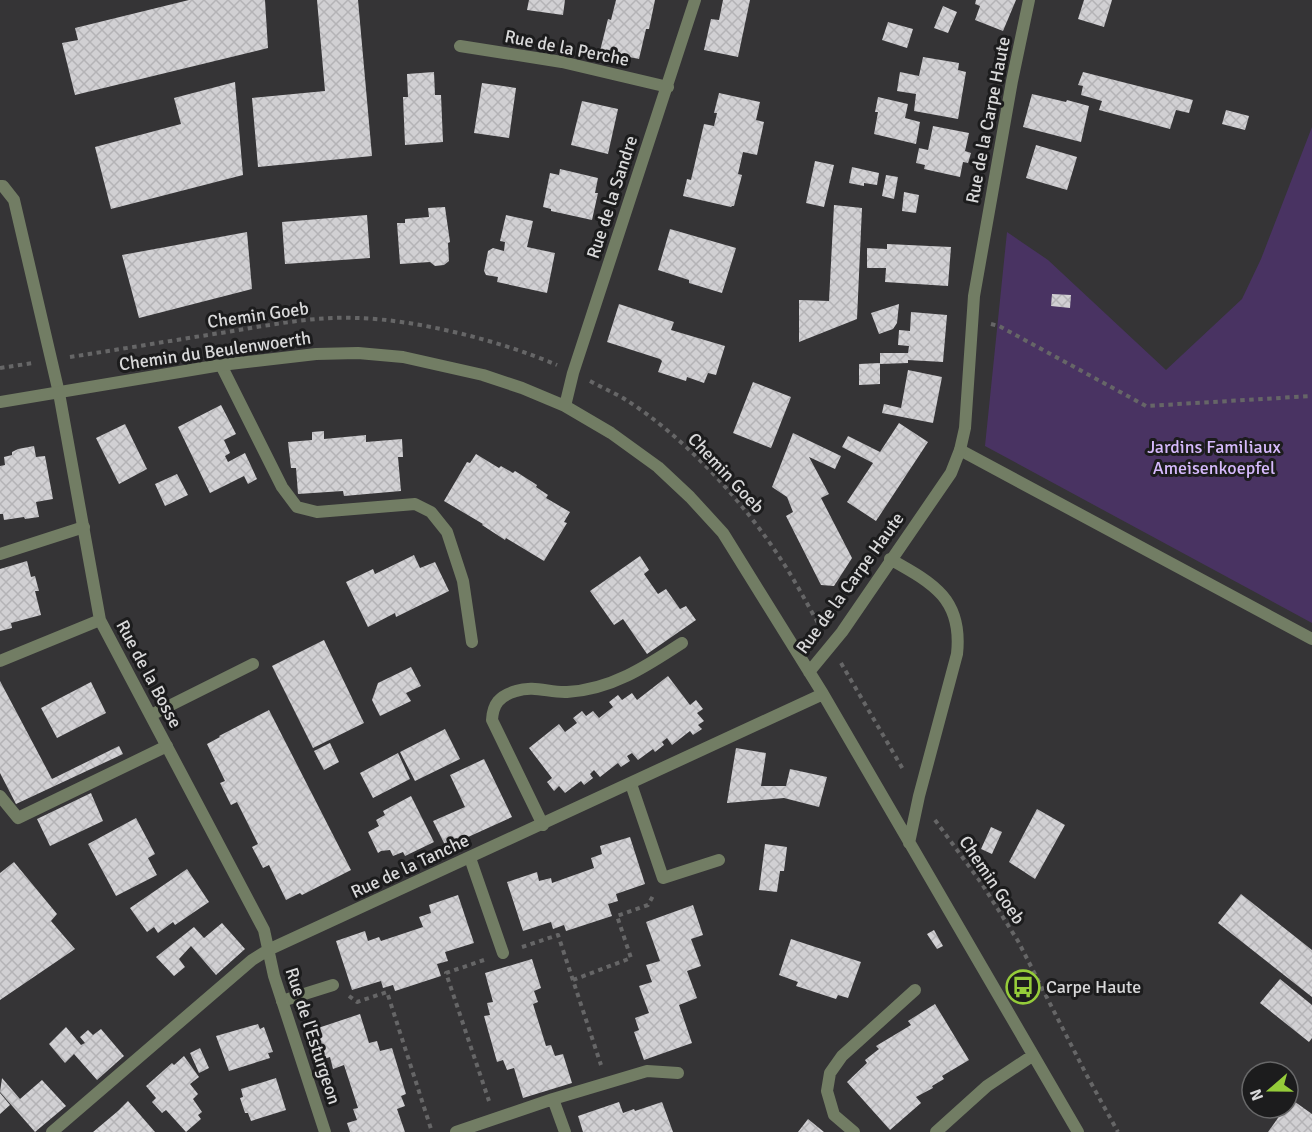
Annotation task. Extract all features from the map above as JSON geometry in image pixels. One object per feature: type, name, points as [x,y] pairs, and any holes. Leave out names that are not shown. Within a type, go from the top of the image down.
[{"type":"street","name":"Rue de la Sandre","points":[[565,406],[573,373],[695,0]]},
{"type":"street","name":"Rue de la Carpe Haute","points":[[1029,0],[1007,104],[974,296],[965,428],[960,450],[951,473],[842,632],[809,672],[1078,1132]]},
{"type":"street","name":"Rue de la Perche","points":[[460,46],[562,62],[668,87]]},
{"type":"street","name":"Rue de la Bosse","points":[[0,186],[3,186],[14,200],[53,360],[100,620],[264,930],[268,950]]},
{"type":"street","name":"Chemin du Beulenwoerth","points":[[0,402],[221,365],[316,354],[358,353],[403,357],[483,375],[522,388],[565,406],[611,433],[658,467],[690,497],[723,532],[809,672]]},
{"type":"street","points":[[221,365],[282,487],[297,507],[317,512],[415,504],[431,512],[447,532],[463,581],[472,642]]},
{"type":"street","points":[[960,450],[1312,639]]},
{"type":"street","points":[[0,554],[84,527]]},
{"type":"street","points":[[890,559],[920,576],[941,594],[954,614],[959,633],[957,654],[919,795],[909,843]]},
{"type":"street","points":[[0,661],[100,620]]},
{"type":"street","points":[[543,825],[492,720],[493,707],[500,699],[516,691],[535,688],[566,692],[622,679],[682,643]]},
{"type":"street","points":[[151,715],[253,664]]},
{"type":"street","name":"Rue de la Tanche","points":[[52,1132],[252,960],[268,950],[823,694]]},
{"type":"street","points":[[0,796],[18,818],[167,746]]},
{"type":"street","points":[[631,784],[663,878],[719,860]]},
{"type":"street","points":[[470,858],[503,953]]},
{"type":"street","name":"Rue de l'Esturgeon","points":[[268,950],[282,1001],[325,1132]]},
{"type":"street","points":[[282,1001],[333,986]]},
{"type":"street","points":[[854,1132],[834,1115],[827,1091],[830,1072],[842,1056],[915,990]]},
{"type":"street","points":[[936,1132],[944,1122],[987,1086],[1032,1056]]},
{"type":"street","points":[[456,1132],[553,1099],[647,1071],[678,1073]]},
{"type":"street","points":[[553,1099],[565,1132]]},
{"type":"path","name":"Chemin Goeb","points":[[0,368],[276,324],[355,318],[385,319],[467,336],[531,354],[624,399],[658,424],[718,479],[782,560],[919,795],[956,851],[982,884],[1018,941],[1118,1132]]},
{"type":"path","points":[[972,319],[999,327],[1146,406],[1312,396]]},
{"type":"path","points":[[573,980],[631,958],[617,916],[648,905],[663,878]]},
{"type":"path","points":[[495,1119],[446,973],[558,935],[607,1083]]},
{"type":"path","points":[[333,986],[357,1002],[387,992],[432,1132]]},
{"type":"green space","name":"Jardins Familiaux Ameisenkoepfel","points":[[1312,127],[1312,623],[985,446],[1007,232],[1048,260],[1166,370],[1242,299],[1261,259]]},
{"type":"building","points":[[189,0],[265,0],[268,48],[75,95],[62,43],[78,40],[75,28]]},
{"type":"building","points":[[317,0],[358,0],[372,156],[258,167],[252,98],[325,91]]},
{"type":"building","points":[[529,0],[565,0],[563,15],[527,10]]},
{"type":"building","points":[[616,0],[655,0],[639,59],[600,51],[608,19],[611,20]]},
{"type":"building","points":[[723,0],[750,0],[738,57],[704,50],[711,19],[719,20]]},
{"type":"building","points":[[976,0],[1016,0],[1003,31],[975,20],[980,6],[975,4]]},
{"type":"building","points":[[1084,0],[1112,0],[1104,27],[1078,19]]},
{"type":"building","points":[[943,6],[957,12],[948,33],[934,28]]},
{"type":"building","points":[[888,22],[913,29],[907,48],[882,40]]},
{"type":"building","points":[[923,57],[959,63],[958,70],[966,72],[958,119],[914,111],[916,94],[897,91],[900,72],[919,76]]},
{"type":"building","points":[[434,72],[435,95],[441,95],[443,142],[405,145],[403,97],[408,97],[407,74]]},
{"type":"building","points":[[1083,72],[1193,100],[1189,113],[1176,110],[1170,129],[1099,110],[1102,101],[1081,95],[1083,86],[1078,85]]},
{"type":"building","points":[[235,82],[243,175],[111,209],[95,147],[181,124],[174,98]]},
{"type":"building","points":[[482,83],[516,88],[509,138],[474,133]]},
{"type":"building","points":[[719,93],[760,102],[756,120],[764,122],[757,155],[743,152],[738,174],[742,175],[734,206],[731,207],[683,196],[687,179],[691,180],[704,124],[714,126],[717,113],[714,113]]},
{"type":"building","points":[[1032,94],[1089,106],[1081,142],[1023,127]]},
{"type":"building","points":[[878,97],[908,104],[905,118],[920,122],[916,144],[874,134]]},
{"type":"building","points":[[582,101],[618,109],[608,154],[571,145]]},
{"type":"building","points":[[1226,110],[1249,116],[1245,130],[1222,124]]},
{"type":"building","points":[[933,126],[969,133],[965,151],[971,153],[968,163],[963,162],[960,177],[924,169],[925,165],[916,163],[919,148],[928,150]]},
{"type":"building","points":[[1036,145],[1077,157],[1067,190],[1026,178]]},
{"type":"building","points":[[815,161],[834,165],[824,207],[806,203]]},
{"type":"building","points":[[852,167],[879,173],[877,185],[864,183],[864,186],[849,183]]},
{"type":"building","points":[[560,169],[598,178],[595,193],[598,193],[592,220],[551,211],[543,207],[550,173],[559,175]]},
{"type":"building","points":[[886,175],[898,177],[894,199],[882,196]]},
{"type":"building","points":[[904,192],[919,195],[916,213],[902,211]]},
{"type":"building","points":[[834,205],[862,208],[857,319],[799,342],[799,300],[829,301]]},
{"type":"building","points":[[445,207],[450,242],[448,243],[449,261],[444,265],[435,266],[430,262],[400,264],[397,223],[405,223],[405,219],[429,217],[428,208]]},
{"type":"building","points":[[367,215],[370,258],[285,264],[282,222]]},
{"type":"building","points":[[506,215],[533,221],[527,247],[555,253],[547,293],[497,282],[498,277],[486,275],[484,271],[488,251],[493,248],[504,251],[505,242],[500,241]]},
{"type":"building","points":[[670,229],[736,248],[722,293],[658,270]]},
{"type":"building","points":[[247,232],[252,289],[139,318],[122,255]]},
{"type":"building","points":[[887,244],[951,247],[948,286],[885,282],[886,268],[867,268],[867,248],[887,249]]},
{"type":"building","points":[[1052,294],[1071,295],[1070,308],[1051,306]]},
{"type":"building","points":[[619,304],[674,322],[671,330],[725,346],[716,375],[708,373],[704,383],[687,377],[686,381],[658,372],[662,361],[660,359],[607,342]]},
{"type":"building","points":[[899,304],[897,323],[893,329],[879,334],[871,313]]},
{"type":"building","points":[[911,312],[947,315],[943,362],[908,360],[908,363],[880,364],[880,384],[859,385],[859,364],[880,363],[880,353],[908,353],[909,346],[898,345],[899,330],[910,331]]},
{"type":"building","points":[[908,370],[942,377],[933,423],[882,413],[884,404],[901,408]]},
{"type":"building","points":[[753,382],[791,397],[771,448],[733,433]]},
{"type":"building","points":[[221,405],[236,434],[224,440],[230,453],[225,456],[228,462],[245,453],[257,479],[248,484],[244,476],[210,493],[178,427]]},
{"type":"building","points":[[899,423],[928,442],[876,521],[847,502],[873,463],[842,447],[848,436],[880,452]]},
{"type":"building","points":[[125,424],[147,469],[119,484],[96,438]]},
{"type":"building","points":[[324,431],[324,439],[366,435],[366,442],[402,439],[403,457],[398,457],[401,491],[344,496],[343,491],[298,494],[296,468],[291,468],[288,442],[312,440],[312,432]]},
{"type":"building","points":[[793,433],[841,456],[835,469],[809,457],[829,494],[821,498],[852,558],[834,586],[821,585],[786,516],[793,512],[787,497],[772,487]]},
{"type":"building","points":[[34,446],[36,457],[45,456],[53,499],[36,502],[39,517],[4,520],[3,514],[0,514],[0,466],[5,465],[4,457],[12,455],[12,452]]},
{"type":"building","points":[[476,454],[499,468],[501,466],[513,473],[515,471],[537,485],[536,487],[548,495],[546,498],[570,512],[564,522],[567,523],[544,561],[506,538],[505,540],[444,501],[467,462],[470,463]]},
{"type":"building","points":[[177,474],[188,495],[165,506],[155,484]]},
{"type":"building","points":[[414,555],[420,568],[435,562],[449,591],[396,617],[395,613],[368,627],[346,582],[373,569],[375,574]]},
{"type":"building","points":[[640,556],[649,570],[644,574],[658,594],[666,589],[680,609],[686,606],[696,620],[647,654],[623,619],[614,625],[590,591]]},
{"type":"building","points":[[27,561],[31,577],[35,576],[39,591],[35,591],[41,615],[11,623],[12,628],[0,631],[0,569]]},
{"type":"building","points":[[324,640],[364,723],[313,748],[272,666]]},
{"type":"building","points":[[411,667],[421,686],[406,693],[411,701],[380,716],[372,700],[378,683]]},
{"type":"building","points":[[668,676],[690,705],[696,700],[703,709],[697,713],[704,721],[698,725],[702,729],[693,735],[690,731],[672,745],[667,738],[662,742],[664,745],[655,752],[653,749],[638,760],[632,753],[627,756],[630,761],[621,767],[618,763],[600,777],[594,770],[590,774],[593,778],[584,785],[581,781],[565,793],[559,786],[554,791],[547,782],[552,778],[529,748],[559,724],[565,732],[577,723],[573,718],[582,711],[586,716],[593,711],[599,718],[613,707],[609,702],[618,695],[622,700],[632,693],[637,700]]},
{"type":"building","points":[[0,681],[52,779],[119,746],[123,754],[16,804],[0,773]]},
{"type":"building","points":[[91,682],[106,713],[57,738],[41,708]]},
{"type":"building","points":[[269,710],[351,870],[302,895],[300,893],[286,900],[269,865],[263,868],[252,847],[258,844],[237,802],[231,805],[220,783],[225,781],[207,744]]},
{"type":"building","points":[[445,729],[460,759],[415,781],[400,752]]},
{"type":"building","points":[[330,743],[339,762],[324,770],[314,751]]},
{"type":"building","points":[[736,748],[766,753],[761,786],[786,786],[790,769],[827,777],[819,807],[784,798],[727,803]]},
{"type":"building","points":[[398,753],[410,779],[373,798],[360,773]]},
{"type":"building","points":[[484,759],[512,817],[446,847],[433,821],[465,807],[450,775]]},
{"type":"building","points":[[91,793],[103,821],[50,846],[37,819]]},
{"type":"building","points":[[411,796],[434,842],[405,856],[403,852],[393,856],[390,850],[378,853],[368,832],[379,826],[376,820],[385,815],[383,811]]},
{"type":"building","points":[[1037,809],[1065,825],[1035,879],[1009,862]]},
{"type":"building","points":[[136,818],[155,854],[148,858],[157,875],[116,896],[88,844]]},
{"type":"building","points":[[991,827],[1002,832],[992,854],[981,849]]},
{"type":"building","points":[[630,837],[645,884],[616,894],[618,901],[608,904],[612,916],[566,931],[564,925],[553,929],[551,922],[523,931],[507,882],[537,872],[539,881],[551,878],[552,883],[594,868],[591,858],[602,854],[600,846]]},
{"type":"building","points":[[765,844],[787,847],[784,871],[780,871],[777,892],[759,890]]},
{"type":"building","points":[[14,862],[57,914],[51,921],[75,949],[0,1000],[0,873]]},
{"type":"building","points":[[187,869],[209,902],[175,925],[173,922],[158,933],[154,927],[147,932],[130,908]]},
{"type":"building","points":[[1241,894],[1312,950],[1312,997],[1218,923]]},
{"type":"building","points":[[458,895],[474,943],[445,952],[448,961],[437,964],[441,976],[395,991],[393,985],[383,988],[381,981],[352,990],[336,941],[365,931],[368,941],[379,937],[381,941],[423,927],[419,917],[431,913],[429,905]]},
{"type":"building","points":[[693,905],[703,935],[691,939],[701,966],[687,971],[697,998],[679,1005],[692,1043],[644,1060],[634,1032],[639,1030],[635,1018],[649,1013],[639,986],[652,982],[646,965],[660,961],[646,922]]},
{"type":"building","points":[[222,923],[245,949],[216,975],[191,946],[179,959],[185,967],[174,976],[156,957],[194,927],[204,938]]},
{"type":"building","points":[[934,930],[943,946],[937,949],[927,934]]},
{"type":"building","points":[[791,939],[861,962],[848,998],[838,995],[836,999],[796,986],[798,982],[779,975]]},
{"type":"building","points":[[532,959],[541,988],[534,991],[538,1002],[533,1004],[546,1046],[551,1045],[555,1056],[563,1054],[572,1083],[523,1098],[514,1068],[507,1070],[503,1060],[497,1062],[484,1016],[490,1015],[487,1003],[493,1002],[485,973]]},
{"type":"building","points":[[1020,978],[1030,994],[1024,997],[1014,982]]},
{"type":"building","points":[[1280,979],[1312,1005],[1312,1038],[1309,1042],[1260,1003]]},
{"type":"building","points":[[935,1004],[969,1060],[942,1076],[944,1079],[932,1086],[933,1088],[916,1097],[921,1103],[890,1130],[847,1082],[867,1063],[865,1060],[879,1049],[876,1046],[911,1025],[908,1021]]},
{"type":"building","points":[[360,1014],[369,1043],[377,1041],[380,1051],[392,1048],[406,1094],[401,1096],[405,1106],[397,1109],[405,1132],[350,1132],[347,1123],[357,1120],[353,1109],[358,1108],[344,1065],[333,1069],[330,1057],[321,1060],[312,1030]]},
{"type":"building","points":[[258,1024],[260,1029],[264,1027],[273,1052],[268,1053],[270,1058],[229,1071],[216,1036]]},
{"type":"building","points":[[66,1027],[81,1045],[85,1043],[80,1037],[88,1030],[93,1035],[101,1029],[124,1056],[97,1080],[74,1054],[65,1063],[49,1044]]},
{"type":"building","points":[[200,1048],[209,1068],[199,1073],[190,1053]]},
{"type":"building","points":[[184,1056],[199,1077],[190,1084],[198,1094],[193,1099],[202,1112],[198,1115],[201,1119],[186,1132],[166,1110],[162,1113],[152,1102],[156,1098],[146,1086],[172,1063],[174,1065]]},
{"type":"building","points":[[2,1078],[20,1099],[42,1080],[66,1106],[35,1132],[0,1092]]},
{"type":"building","points":[[276,1078],[286,1110],[251,1121],[248,1113],[245,1113],[240,1098],[243,1097],[241,1089]]},
{"type":"building","points":[[0,1093],[10,1105],[0,1114]]},
{"type":"building","points":[[128,1101],[155,1132],[93,1132],[118,1111]]},
{"type":"building","points":[[619,1102],[623,1113],[662,1102],[673,1132],[583,1132],[578,1116]]},
{"type":"building","points":[[1300,1105],[1312,1114],[1312,1132],[1268,1132],[1276,1120],[1300,1120]]},
{"type":"building","points":[[808,1119],[824,1132],[798,1132]]},
{"type":"place","name":"Carpe Haute","points":[[1023,987]]}]
